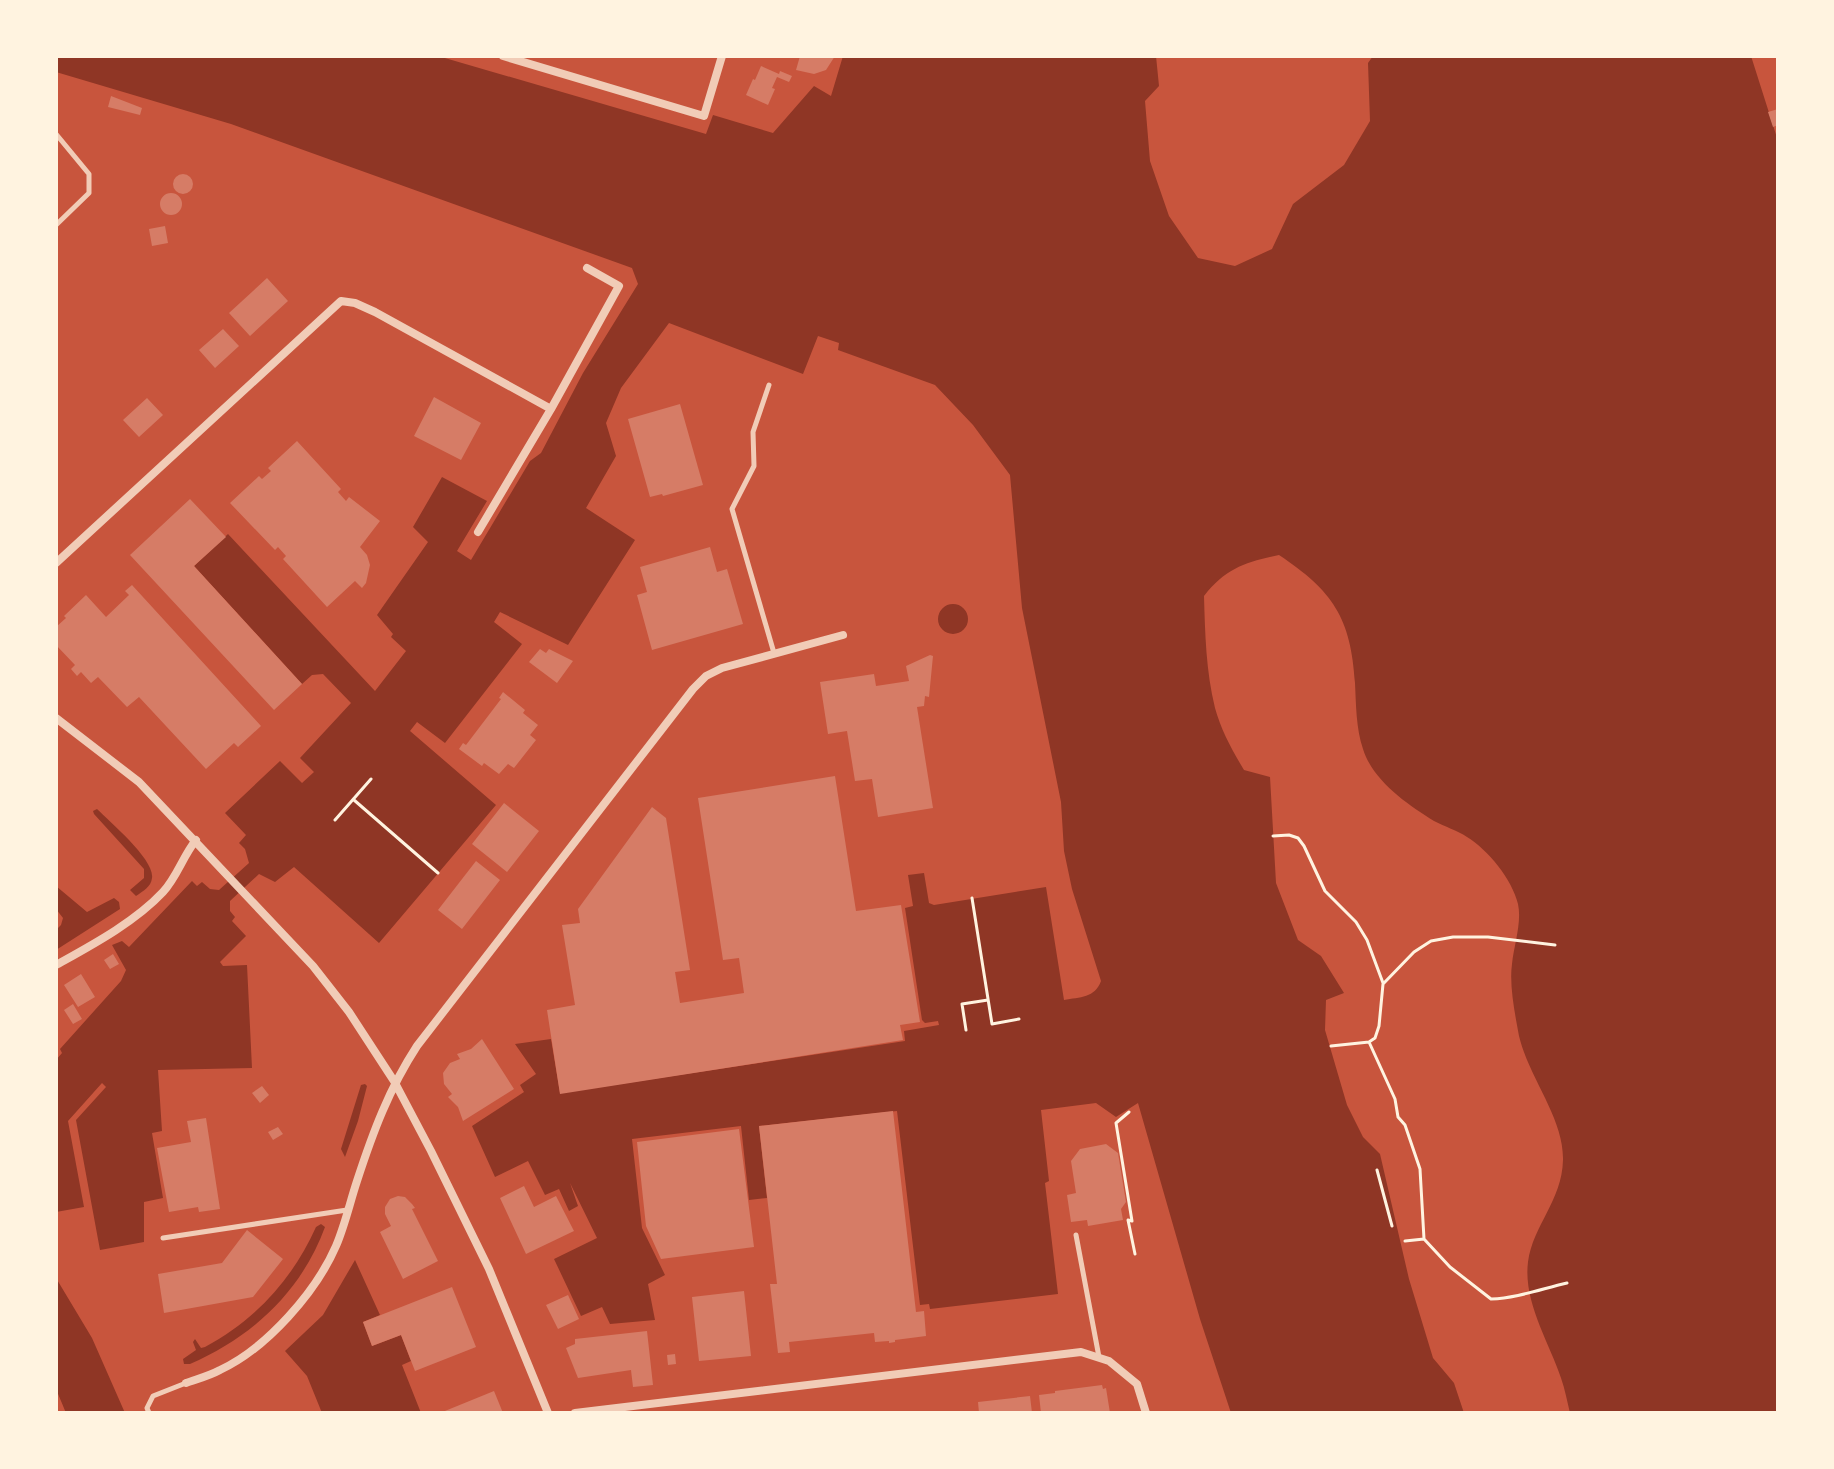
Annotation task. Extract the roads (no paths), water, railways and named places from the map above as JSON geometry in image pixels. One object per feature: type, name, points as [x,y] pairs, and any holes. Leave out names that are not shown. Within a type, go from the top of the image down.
[{"type":"street","points":[[503,56],[704,116],[722,56]]},
{"type":"street","points":[[478,532],[619,286],[587,268]]},
{"type":"street","points":[[56,563],[341,301],[355,303],[375,312],[551,409]]},
{"type":"street","points":[[186,1383],[222,1370],[246,1354],[273,1332],[307,1294],[336,1246],[394,1081],[417,1046],[693,689],[706,676],[722,668],[843,635]]},
{"type":"street","points":[[56,718],[139,782],[313,966],[349,1012],[394,1081],[489,1269],[548,1413]]},
{"type":"street","points":[[56,965],[153,901],[165,890],[184,853],[196,840]]},
{"type":"street","points":[[575,1413],[1081,1352],[1109,1361],[1137,1384],[1146,1413]]},
{"type":"lane","points":[[56,134],[89,174],[89,193],[56,225]]},
{"type":"lane","points":[[769,385],[753,432],[754,466],[732,509],[774,654]]},
{"type":"lane","points":[[163,1238],[348,1210]]},
{"type":"lane","points":[[1076,1235],[1100,1358]]},
{"type":"lane","points":[[149,1413],[147,1408],[153,1396],[186,1383]]}]
